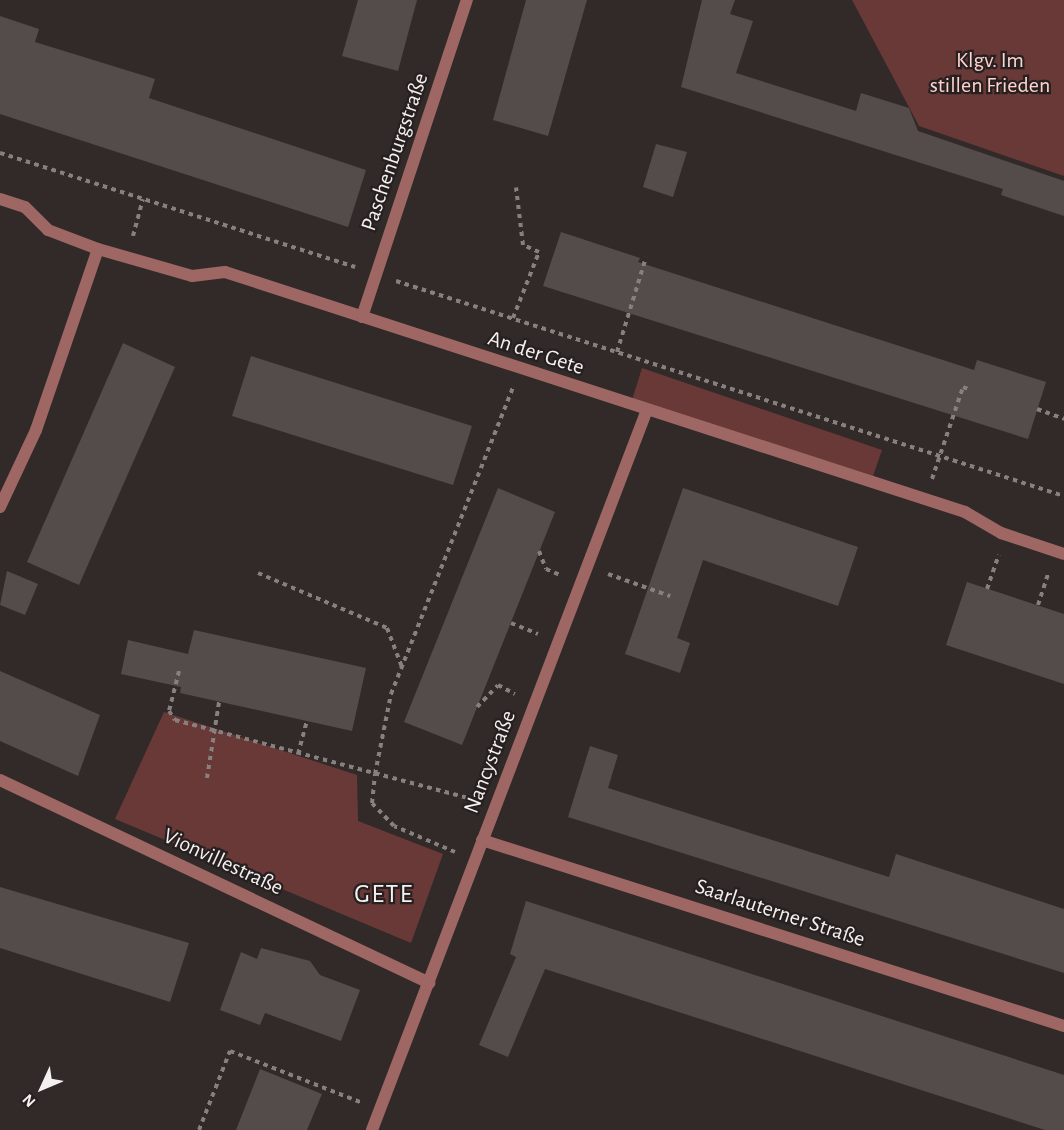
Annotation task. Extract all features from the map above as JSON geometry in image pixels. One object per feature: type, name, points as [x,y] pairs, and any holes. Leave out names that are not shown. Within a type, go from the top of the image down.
[{"type":"street","name":"Paschenburgstraße","points":[[362,317],[467,0]]},
{"type":"street","name":"An der Gete","points":[[0,198],[25,207],[48,230],[98,249],[192,276],[225,272],[924,499],[1064,554]]},
{"type":"street","points":[[0,507],[36,430],[98,249]]},
{"type":"street","name":"Nancystraße","points":[[372,1130],[647,410]]},
{"type":"street","name":"Vionvillestraße","points":[[0,780],[429,983]]},
{"type":"street","name":"Saarlauterner Straße","points":[[482,840],[1064,1026]]},
{"type":"path","points":[[0,153],[1064,496]]},
{"type":"path","points":[[513,318],[539,252],[523,244],[516,187]]},
{"type":"path","points":[[127,257],[143,199]]},
{"type":"path","points":[[617,352],[634,310],[633,294],[647,269],[646,257]]},
{"type":"path","points":[[475,861],[394,826],[372,803],[375,774],[402,668],[521,370]]},
{"type":"path","points":[[924,499],[941,456],[963,387],[968,389]]},
{"type":"path","points":[[1037,410],[1064,418]]},
{"type":"path","points":[[540,551],[546,569],[580,584]]},
{"type":"path","points":[[987,589],[996,565]]},
{"type":"path","points":[[587,567],[670,596]]},
{"type":"path","points":[[258,573],[387,628],[402,668]]},
{"type":"path","points":[[1038,605],[1046,581]]},
{"type":"path","points":[[179,671],[169,711],[175,720],[496,806]]},
{"type":"path","points":[[477,707],[498,685],[535,704]]},
{"type":"path","points":[[207,778],[212,731],[219,702]]},
{"type":"path","points":[[298,754],[307,722]]},
{"type":"path","points":[[199,1130],[230,1051],[380,1110]]},
{"type":"green space","name":"Klgv. Im stillen Frieden","points":[[852,0],[1064,0],[1064,176],[919,126]]},
{"type":"green space","points":[[642,368],[882,450],[873,476],[632,400]]},
{"type":"green space","points":[[164,712],[357,775],[358,821],[443,854],[411,943],[115,819]]},
{"type":"building","points":[[358,0],[417,0],[398,71],[342,56]]},
{"type":"building","points":[[526,0],[587,0],[548,136],[493,120]]},
{"type":"building","points":[[702,0],[735,0],[730,14],[753,21],[736,73],[856,111],[861,93],[909,108],[918,131],[1064,181],[1064,216],[1001,195],[1003,189],[681,87]]},
{"type":"building","points":[[0,16],[39,29],[35,42],[155,79],[149,98],[366,170],[348,227],[0,114]]},
{"type":"building","points":[[656,144],[687,152],[673,197],[643,187]]},
{"type":"building","points":[[561,232],[640,258],[638,262],[974,370],[977,360],[1046,382],[1028,439],[543,286]]},
{"type":"building","points":[[123,343],[175,367],[79,585],[27,562]]},
{"type":"building","points":[[251,356],[472,426],[453,485],[232,416]]},
{"type":"building","points":[[498,488],[555,512],[462,745],[404,722]]},
{"type":"building","points":[[683,488],[858,547],[838,606],[703,560],[677,638],[690,643],[680,673],[625,654]]},
{"type":"building","points":[[7,571],[38,584],[25,615],[0,605]]},
{"type":"building","points":[[967,582],[1064,614],[1064,684],[946,645]]},
{"type":"building","points":[[194,630],[366,668],[352,731],[180,693],[181,687],[121,674],[128,640],[188,654]]},
{"type":"building","points":[[0,671],[100,715],[78,776],[0,741]]},
{"type":"building","points":[[590,746],[618,755],[608,788],[889,877],[896,854],[1064,909],[1064,973],[568,817]]},
{"type":"building","points":[[0,887],[189,943],[170,1002],[0,948]]},
{"type":"building","points":[[526,901],[1064,1075],[1064,1130],[1045,1130],[545,969],[508,1057],[479,1045],[516,957],[510,954]]},
{"type":"building","points":[[261,948],[310,961],[320,975],[360,990],[341,1041],[265,1013],[260,1025],[220,1010],[241,952],[257,959]]},
{"type":"building","points":[[260,1069],[322,1094],[307,1130],[236,1130]]},
{"type":"district","name":"GETE","points":[[384,895]]}]
